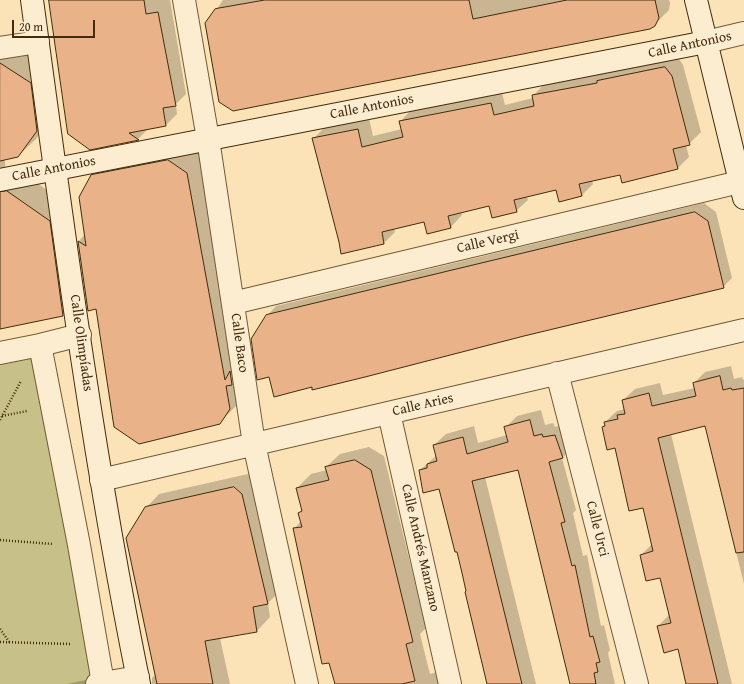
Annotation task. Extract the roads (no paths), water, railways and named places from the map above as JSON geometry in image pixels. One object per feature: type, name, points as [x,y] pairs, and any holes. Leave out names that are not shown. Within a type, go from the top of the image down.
[{"type":"street","name":"Calle Olimpíadas","points":[[32,0],[55,169],[101,480],[139,680]]},
{"type":"street","name":"Calle Baco","points":[[184,0],[208,139],[254,444],[307,684]]},
{"type":"street","points":[[696,0],[743,187]]},
{"type":"street","name":"Calle Antonios","points":[[0,180],[706,42],[744,33]]},
{"type":"street","points":[[0,48],[38,42]]},
{"type":"street","name":"Calle Vergi","points":[[233,303],[743,187]]},
{"type":"street","name":"Calle Aries","points":[[101,480],[744,330]]},
{"type":"street","points":[[0,353],[80,335]]},
{"type":"street","points":[[40,345],[79,546],[96,645],[100,684],[139,680]]},
{"type":"street","name":"Calle Urci","points":[[557,374],[637,684]]},
{"type":"street","name":"Calle Andrés Manzano","points":[[389,413],[450,684]]}]
